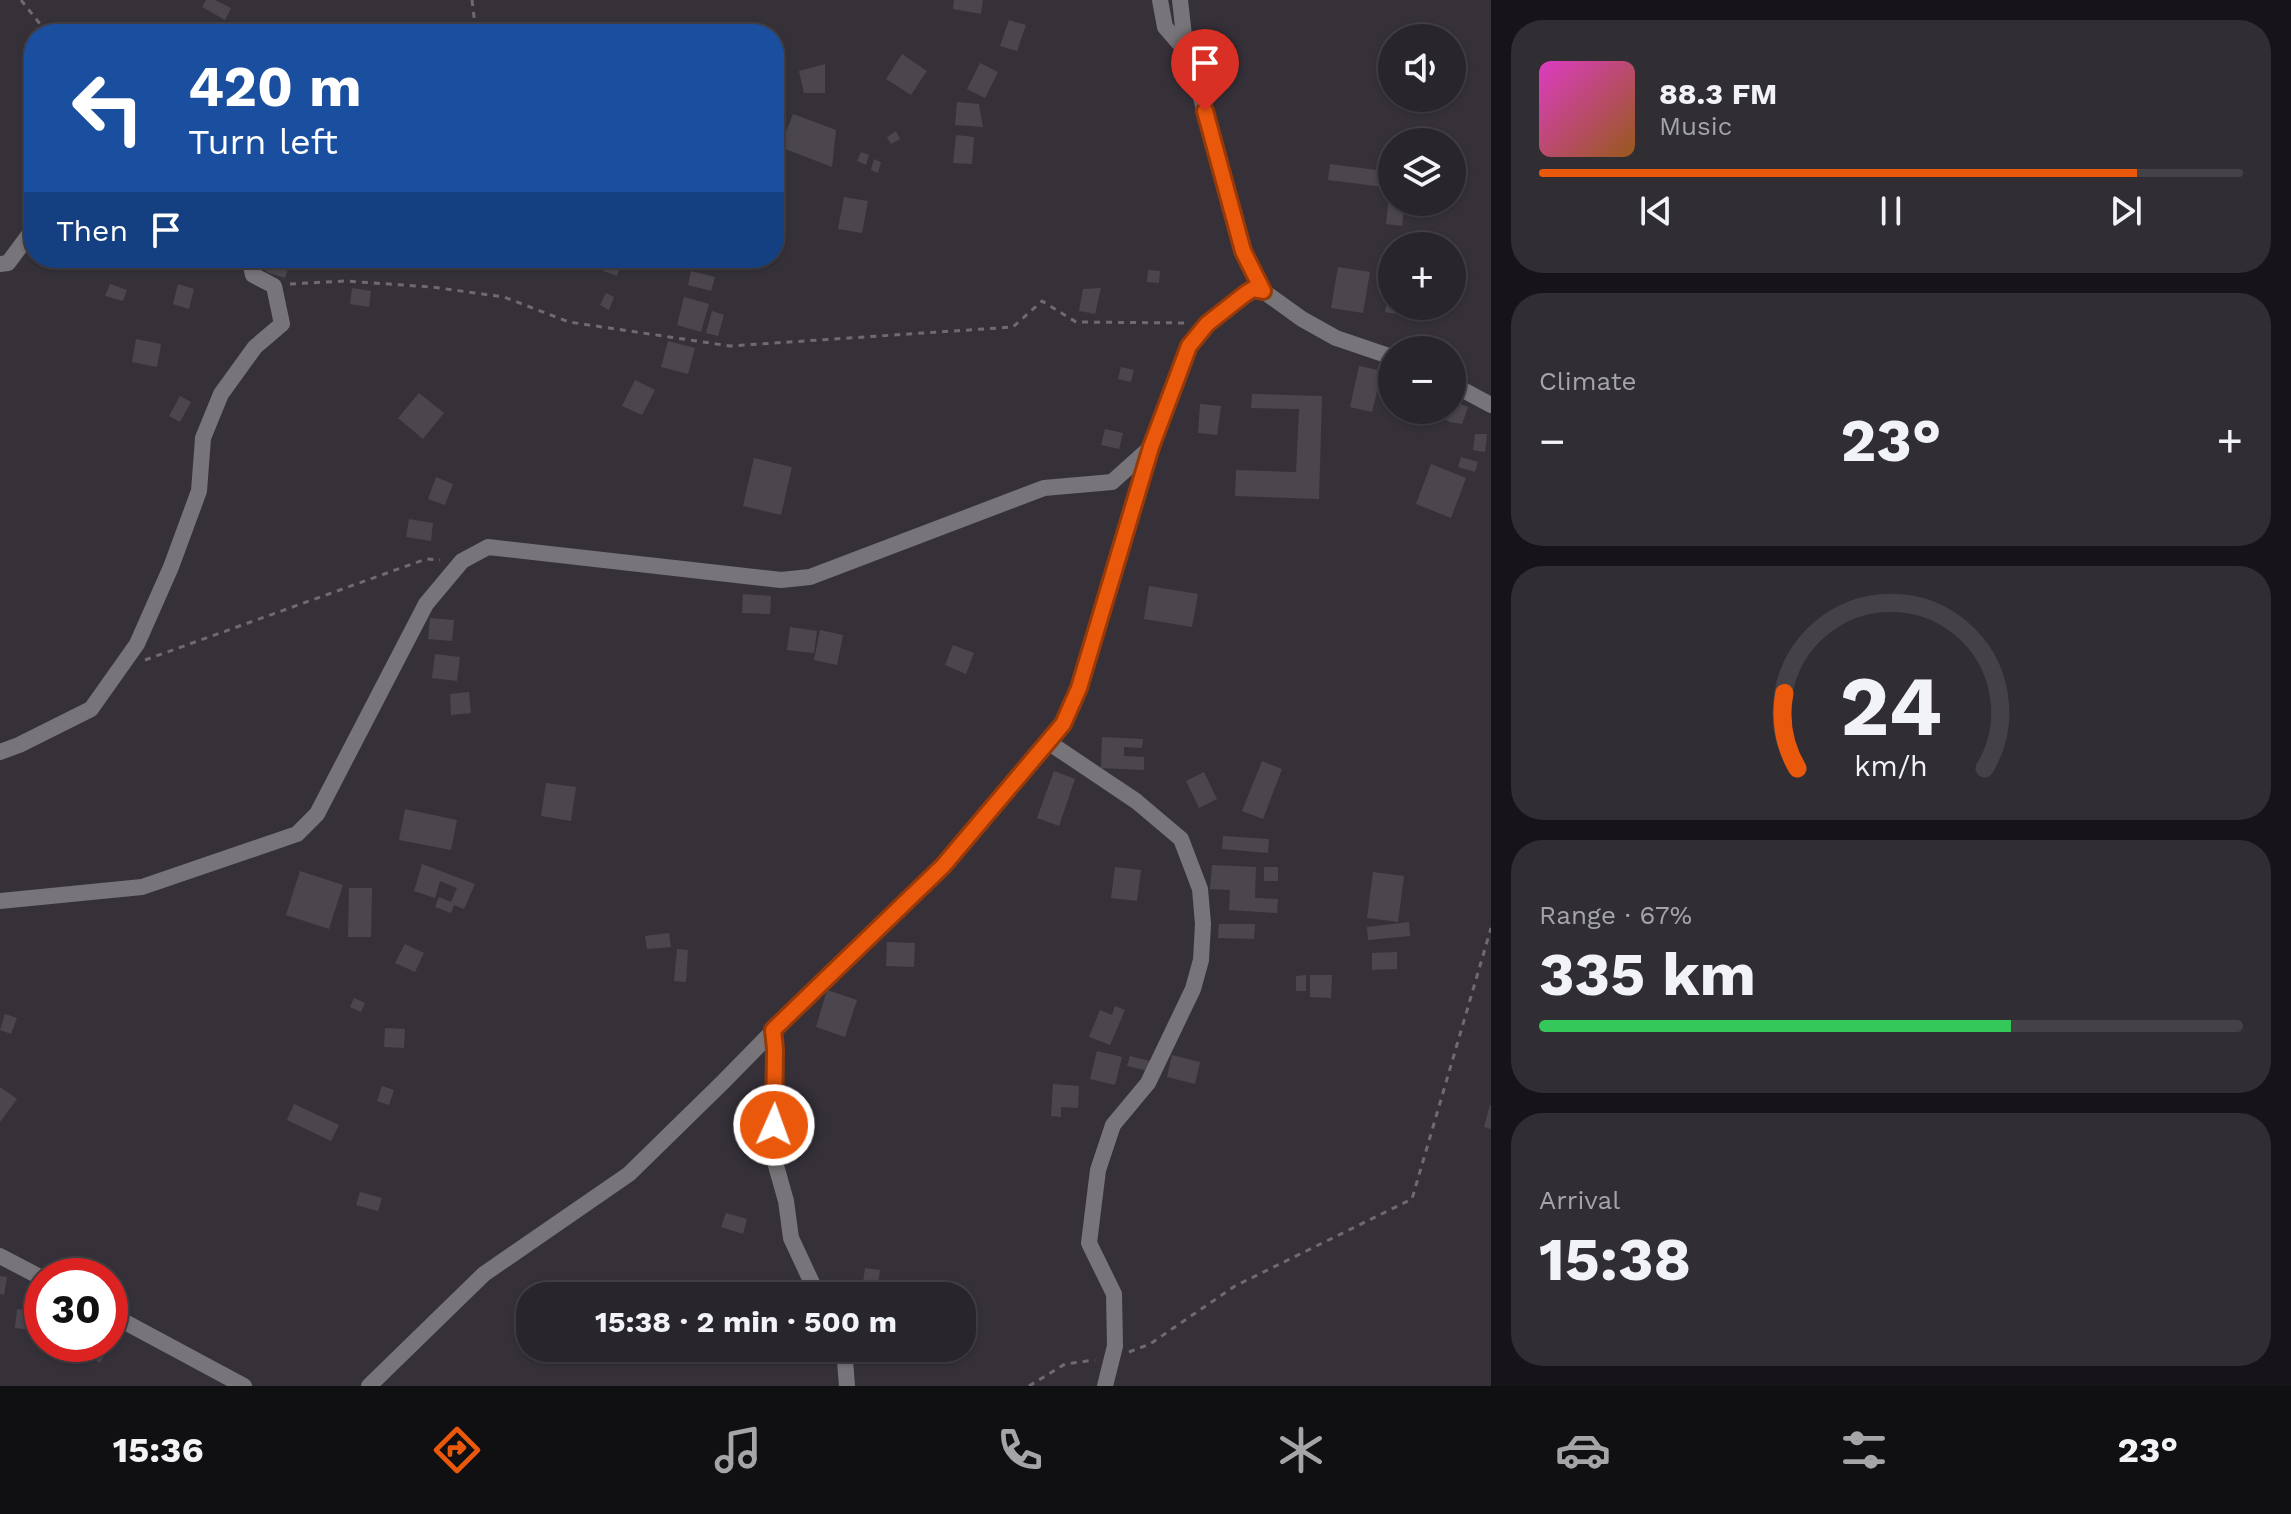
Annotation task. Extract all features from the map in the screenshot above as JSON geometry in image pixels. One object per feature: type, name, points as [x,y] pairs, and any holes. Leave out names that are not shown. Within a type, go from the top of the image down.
[{"type":"street","points":[[1160,0],[1165,27],[1189,55]]},
{"type":"street","points":[[1180,0],[1184,36],[1243,251],[1263,291]]},
{"type":"street","points":[[0,264],[8,263],[24,241]]},
{"type":"street","points":[[0,752],[91,709],[137,644],[171,567],[199,491],[203,438],[221,394],[255,347],[282,324],[274,286],[253,275],[251,268]]},
{"type":"street","points":[[369,1386],[484,1274],[629,1174],[943,866],[1063,724],[1079,688],[1151,447],[1189,346],[1207,324],[1253,289],[1263,291],[1302,319],[1336,338],[1378,352]]},
{"type":"street","points":[[1466,390],[1490,400]]},
{"type":"street","points":[[0,901],[142,887],[297,834],[317,814],[426,604],[462,561],[488,547],[781,580],[810,577],[1044,488],[1112,482],[1151,447]]},
{"type":"street","points":[[1048,742],[1136,801],[1181,839],[1200,889],[1201,960],[1193,989],[1148,1083],[1113,1125],[1098,1170],[1089,1243],[1114,1294],[1115,1346],[1105,1386]]},
{"type":"street","points":[[773,1030],[773,1155],[786,1201],[791,1238],[811,1282]]},
{"type":"street","points":[[0,1256],[24,1269]]},
{"type":"street","points":[[128,1324],[244,1386]]},
{"type":"street","points":[[845,1362],[847,1386]]},
{"type":"path","points":[[21,0],[40,24]]},
{"type":"path","points":[[472,0],[475,24]]},
{"type":"path","points":[[274,286],[345,281],[432,287],[504,297],[569,322],[730,346],[1013,327],[1042,301],[1076,322],[1207,324]]},
{"type":"path","points":[[119,669],[426,559],[462,561]]},
{"type":"path","points":[[1029,1386],[1065,1364],[1112,1358],[1150,1344],[1235,1286],[1412,1199],[1491,928]]},
{"type":"building","points":[[206,0],[215,0],[231,8],[225,20],[202,7]]},
{"type":"building","points":[[954,0],[983,0],[981,14],[953,9]]},
{"type":"building","points":[[1009,20],[1026,25],[1017,51],[1000,46]]},
{"type":"building","points":[[902,54],[927,71],[911,95],[886,79]]},
{"type":"building","points":[[980,63],[998,72],[985,98],[967,89]]},
{"type":"building","points":[[825,64],[825,93],[804,93],[799,71]]},
{"type":"building","points":[[957,102],[979,104],[983,127],[955,125]]},
{"type":"building","points":[[793,114],[836,130],[832,167],[784,149],[784,137]]},
{"type":"building","points":[[896,131],[900,139],[891,144],[887,137]]},
{"type":"building","points":[[956,135],[974,137],[972,164],[953,163]]},
{"type":"building","points":[[861,152],[869,155],[866,165],[857,161]]},
{"type":"building","points":[[874,159],[881,162],[878,173],[871,170]]},
{"type":"building","points":[[1330,164],[1378,170],[1378,186],[1328,180]]},
{"type":"building","points":[[844,197],[868,201],[862,233],[838,229]]},
{"type":"building","points":[[1387,216],[1403,216],[1402,226],[1386,224]]},
{"type":"building","points":[[1338,267],[1370,272],[1363,313],[1331,308]]},
{"type":"building","points":[[267,268],[288,268],[285,278],[266,272]]},
{"type":"building","points":[[604,268],[620,268],[617,276],[603,271]]},
{"type":"building","points":[[1148,270],[1160,271],[1159,283],[1147,282]]},
{"type":"building","points":[[691,271],[715,277],[711,291],[688,285]]},
{"type":"building","points":[[110,284],[127,290],[123,301],[105,296]]},
{"type":"building","points":[[178,284],[194,289],[189,309],[173,304]]},
{"type":"building","points":[[352,288],[371,291],[369,307],[350,304]]},
{"type":"building","points":[[1101,288],[1095,314],[1079,311],[1083,289]]},
{"type":"building","points":[[606,293],[614,297],[609,310],[600,305]]},
{"type":"building","points":[[684,297],[709,304],[701,332],[677,325]]},
{"type":"building","points":[[712,311],[724,315],[718,336],[706,333]]},
{"type":"building","points":[[136,339],[161,344],[157,367],[132,362]]},
{"type":"building","points":[[668,341],[695,348],[688,374],[661,367]]},
{"type":"building","points":[[1359,366],[1378,370],[1378,387],[1372,412],[1350,407]]},
{"type":"building","points":[[1121,367],[1134,370],[1131,382],[1118,379]]},
{"type":"building","points":[[635,380],[655,390],[642,415],[622,406]]},
{"type":"building","points":[[419,393],[444,413],[423,439],[398,418]]},
{"type":"building","points":[[1252,394],[1322,396],[1319,499],[1235,496],[1236,470],[1296,472],[1299,409],[1251,408]]},
{"type":"building","points":[[180,396],[191,402],[180,422],[169,416]]},
{"type":"building","points":[[1200,404],[1221,406],[1217,435],[1198,433]]},
{"type":"building","points":[[1105,429],[1123,433],[1119,449],[1101,445]]},
{"type":"building","points":[[1475,434],[1487,434],[1485,452],[1473,450]]},
{"type":"building","points":[[1461,457],[1478,462],[1475,472],[1458,467]]},
{"type":"building","points":[[754,458],[792,467],[781,515],[743,506]]},
{"type":"building","points":[[1431,464],[1466,478],[1451,518],[1416,504]]},
{"type":"building","points":[[436,477],[453,484],[445,505],[428,499]]},
{"type":"building","points":[[409,519],[433,523],[431,541],[406,537]]},
{"type":"building","points":[[1149,586],[1198,594],[1192,627],[1144,619]]},
{"type":"building","points":[[743,594],[771,596],[770,614],[742,613]]},
{"type":"building","points":[[430,618],[454,620],[452,641],[428,639]]},
{"type":"building","points":[[790,627],[817,631],[814,653],[787,650]]},
{"type":"building","points":[[820,630],[843,635],[837,665],[814,660]]},
{"type":"building","points":[[953,645],[974,653],[966,674],[945,665]]},
{"type":"building","points":[[435,654],[460,657],[457,681],[432,678]]},
{"type":"building","points":[[469,692],[471,713],[451,715],[450,694]]},
{"type":"building","points":[[1102,737],[1143,739],[1142,748],[1124,747],[1124,756],[1144,757],[1144,770],[1101,768]]},
{"type":"building","points":[[1262,761],[1282,769],[1263,819],[1242,811]]},
{"type":"building","points":[[1054,771],[1075,779],[1059,826],[1037,818]]},
{"type":"building","points":[[1204,772],[1217,799],[1199,808],[1186,781]]},
{"type":"building","points":[[546,783],[576,787],[571,821],[541,816]]},
{"type":"building","points":[[405,809],[457,820],[451,850],[399,840]]},
{"type":"building","points":[[1223,836],[1269,839],[1268,853],[1222,849]]},
{"type":"building","points":[[422,864],[475,884],[464,909],[454,905],[451,913],[435,907],[439,897],[451,902],[457,888],[440,881],[435,898],[414,891]]},
{"type":"building","points":[[1212,865],[1256,867],[1255,898],[1278,899],[1277,913],[1229,910],[1230,890],[1210,889]]},
{"type":"building","points":[[1115,867],[1141,870],[1137,901],[1111,898]]},
{"type":"building","points":[[1264,867],[1278,867],[1278,881],[1264,881]]},
{"type":"building","points":[[300,871],[343,885],[329,929],[286,915]]},
{"type":"building","points":[[1373,872],[1404,876],[1398,922],[1367,918]]},
{"type":"building","points":[[349,888],[372,888],[371,937],[348,937]]},
{"type":"building","points":[[1409,922],[1410,936],[1368,940],[1367,927]]},
{"type":"building","points":[[1219,924],[1255,924],[1254,939],[1218,938]]},
{"type":"building","points":[[669,933],[671,947],[647,949],[645,936]]},
{"type":"building","points":[[887,942],[915,943],[914,967],[886,966]]},
{"type":"building","points":[[405,944],[424,953],[415,972],[395,963]]},
{"type":"building","points":[[677,949],[688,950],[686,982],[674,981]]},
{"type":"building","points":[[1397,952],[1397,969],[1372,970],[1372,953]]},
{"type":"building","points":[[1306,975],[1306,991],[1296,991],[1296,976]]},
{"type":"building","points":[[1310,975],[1332,975],[1331,998],[1310,997]]},
{"type":"building","points":[[827,990],[857,1000],[845,1037],[816,1027]]},
{"type":"building","points":[[354,998],[365,1003],[361,1012],[350,1007]]},
{"type":"building","points":[[1115,1006],[1125,1010],[1110,1045],[1089,1037],[1100,1010],[1112,1015]]},
{"type":"building","points":[[5,1014],[17,1018],[11,1034],[0,1030]]},
{"type":"building","points":[[385,1028],[405,1029],[404,1048],[384,1047]]},
{"type":"building","points":[[1097,1051],[1122,1057],[1115,1085],[1090,1079]]},
{"type":"building","points":[[1172,1055],[1200,1062],[1195,1084],[1167,1077]]},
{"type":"building","points":[[1130,1056],[1150,1061],[1148,1071],[1127,1066]]},
{"type":"building","points":[[1053,1084],[1079,1086],[1078,1108],[1061,1107],[1061,1117],[1051,1116]]},
{"type":"building","points":[[382,1086],[394,1090],[389,1105],[377,1101]]},
{"type":"building","points":[[0,1087],[17,1099],[0,1122]]},
{"type":"building","points":[[294,1104],[339,1125],[331,1141],[287,1120]]},
{"type":"building","points":[[1491,1105],[1491,1129],[1484,1127]]},
{"type":"building","points":[[360,1192],[382,1198],[378,1211],[356,1205]]},
{"type":"building","points":[[726,1213],[747,1219],[743,1234],[721,1227]]},
{"type":"building","points":[[865,1268],[880,1270],[878,1282],[863,1282]]},
{"type":"building","points":[[0,1276],[7,1277],[4,1295],[0,1294]]},
{"type":"building","points":[[17,1309],[24,1310],[24,1329],[15,1328]]},
{"type":"route","points":[[774,1125],[773,1030],[943,866],[1063,724],[1079,688],[1151,447],[1189,346],[1207,324],[1245,294],[1253,289],[1263,291],[1243,251],[1205,111]]}]
